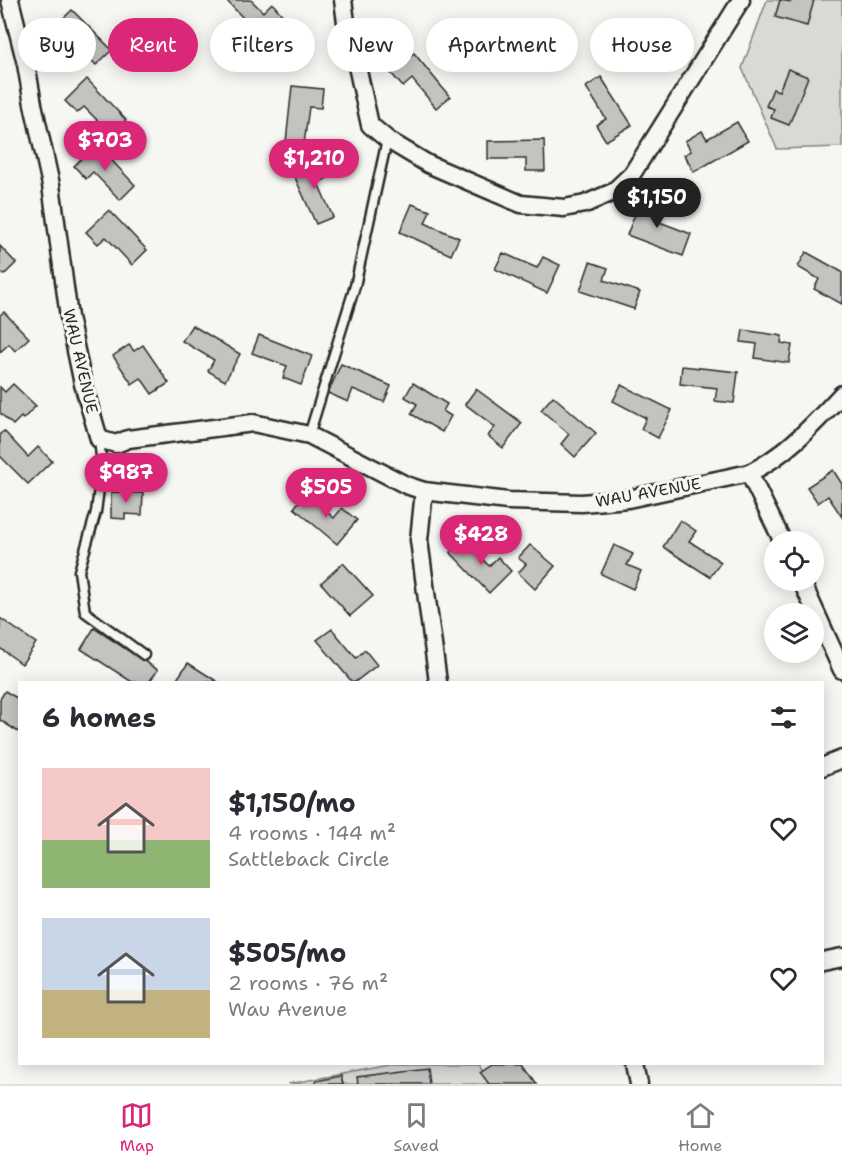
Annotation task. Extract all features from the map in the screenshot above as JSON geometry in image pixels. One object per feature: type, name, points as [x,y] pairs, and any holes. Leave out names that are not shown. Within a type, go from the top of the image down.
[{"type":"street","name":"WAU AVENUE","points":[[10,0],[51,185],[69,317],[83,384],[99,439],[116,444],[128,439],[253,423],[309,435],[406,485],[424,491],[508,501],[582,503],[649,496],[748,473],[761,467],[809,429],[842,394]]},
{"type":"street","points":[[343,0],[348,37],[370,125],[387,140],[428,164],[521,204],[564,208],[585,204],[614,192],[632,174],[741,0]]},
{"type":"street","points":[[748,473],[777,531]]},
{"type":"street","points":[[424,491],[419,540],[438,681]]},
{"type":"street","points":[[806,591],[842,670]]},
{"type":"street","points":[[824,766],[842,759]]},
{"type":"street","points":[[824,961],[842,957]]},
{"type":"street","points":[[635,1065],[639,1084]]},
{"type":"lane","points":[[309,435],[355,286],[387,140]]},
{"type":"lane","points":[[99,439],[102,466],[96,512],[79,571],[86,612],[144,655]]},
{"type":"shaded area","points":[[767,0],[842,0],[842,147],[777,149],[742,68]]},
{"type":"shaded area","points":[[391,1065],[480,1065],[490,1084],[288,1084]]},
{"type":"building","points":[[226,0],[251,0],[263,12],[272,3],[285,18],[243,18]]},
{"type":"building","points":[[780,0],[791,2],[792,0],[814,0],[807,26],[775,17]]},
{"type":"building","points":[[72,10],[80,18],[64,18]]},
{"type":"building","points":[[96,34],[108,46],[108,54],[96,65]]},
{"type":"building","points":[[414,53],[426,68],[426,72],[430,72],[450,97],[436,108],[412,79],[403,87],[390,72],[414,72]]},
{"type":"building","points":[[788,69],[808,77],[789,125],[771,118],[774,109],[766,106],[773,89],[779,91]]},
{"type":"building","points":[[601,77],[632,125],[606,141],[596,125],[606,119],[586,87]]},
{"type":"building","points":[[87,79],[126,120],[111,134],[84,107],[77,113],[65,101]]},
{"type":"building","points":[[292,86],[323,89],[321,108],[309,107],[304,144],[286,142]]},
{"type":"building","points":[[737,122],[748,141],[694,172],[684,155],[691,151],[685,141],[702,131],[707,139]]},
{"type":"building","points":[[544,140],[545,171],[526,171],[526,159],[488,159],[488,141]]},
{"type":"building","points":[[96,144],[135,185],[120,200],[93,172],[86,179],[74,166]]},
{"type":"building","points":[[321,160],[329,177],[318,183],[333,217],[316,224],[293,173]]},
{"type":"building","points":[[641,198],[662,206],[657,221],[691,234],[683,256],[627,235]]},
{"type":"building","points":[[412,204],[430,211],[425,223],[459,238],[451,255],[400,232]]},
{"type":"building","points":[[109,210],[147,250],[132,265],[106,237],[98,244],[86,232]]},
{"type":"building","points":[[0,246],[16,263],[4,275],[0,271]]},
{"type":"building","points":[[806,252],[842,272],[842,304],[814,289],[819,279],[798,267]]},
{"type":"building","points":[[503,253],[537,268],[543,257],[560,265],[547,293],[495,269]]},
{"type":"building","points":[[590,262],[608,268],[604,280],[640,292],[634,309],[580,291]]},
{"type":"building","points":[[4,312],[29,338],[15,351],[9,344],[0,352],[0,315]]},
{"type":"building","points":[[192,325],[240,354],[225,381],[208,371],[214,360],[182,341]]},
{"type":"building","points":[[743,330],[782,336],[781,343],[792,345],[789,363],[755,358],[757,344],[741,342]]},
{"type":"building","points":[[259,335],[312,356],[301,385],[283,378],[287,366],[252,353]]},
{"type":"building","points":[[129,345],[134,351],[143,345],[169,383],[152,394],[141,378],[132,384],[113,356]]},
{"type":"building","points":[[341,364],[391,386],[384,402],[353,389],[348,402],[328,393]]},
{"type":"building","points":[[682,366],[738,372],[734,403],[715,401],[717,388],[680,384]]},
{"type":"building","points":[[413,383],[447,404],[443,411],[451,416],[442,432],[411,414],[417,404],[405,397]]},
{"type":"building","points":[[13,384],[36,406],[13,425],[0,413],[0,387],[5,392]]},
{"type":"building","points":[[621,385],[672,410],[658,438],[641,429],[646,418],[613,401]]},
{"type":"building","points":[[476,389],[522,423],[503,448],[488,436],[495,427],[465,404]]},
{"type":"building","points":[[553,396],[596,433],[575,457],[561,444],[569,434],[541,410]]},
{"type":"building","points":[[4,431],[28,457],[38,447],[52,461],[28,484],[0,456],[0,434]]},
{"type":"building","points":[[833,470],[842,484],[842,517],[828,496],[818,503],[807,487]]},
{"type":"building","points":[[111,492],[143,493],[142,515],[125,514],[125,519],[111,518]]},
{"type":"building","points":[[305,494],[334,518],[342,508],[357,520],[337,544],[294,508]]},
{"type":"building","points":[[680,520],[696,531],[689,541],[721,562],[710,577],[663,547]]},
{"type":"building","points":[[463,539],[489,566],[498,557],[511,571],[489,593],[450,552]]},
{"type":"building","points":[[530,545],[555,566],[535,589],[518,573],[526,564],[518,558]]},
{"type":"building","points":[[614,545],[633,554],[627,565],[641,571],[633,589],[601,574]]},
{"type":"building","points":[[343,563],[373,596],[350,616],[321,583]]},
{"type":"building","points":[[0,618],[36,643],[22,664],[0,648]]},
{"type":"building","points":[[94,628],[158,670],[150,681],[130,681],[81,649]]},
{"type":"building","points":[[332,629],[356,658],[365,650],[377,665],[356,681],[351,681],[317,640]]},
{"type":"building","points":[[188,663],[216,681],[176,681]]},
{"type":"building","points":[[5,691],[18,699],[18,732],[0,720],[0,699]]},
{"type":"building","points":[[490,1065],[524,1065],[537,1084],[489,1084],[480,1072]]},
{"type":"building","points":[[427,1068],[429,1084],[358,1084],[357,1077]]},
{"type":"building","points":[[341,1076],[343,1084],[316,1084],[316,1081]]}]
